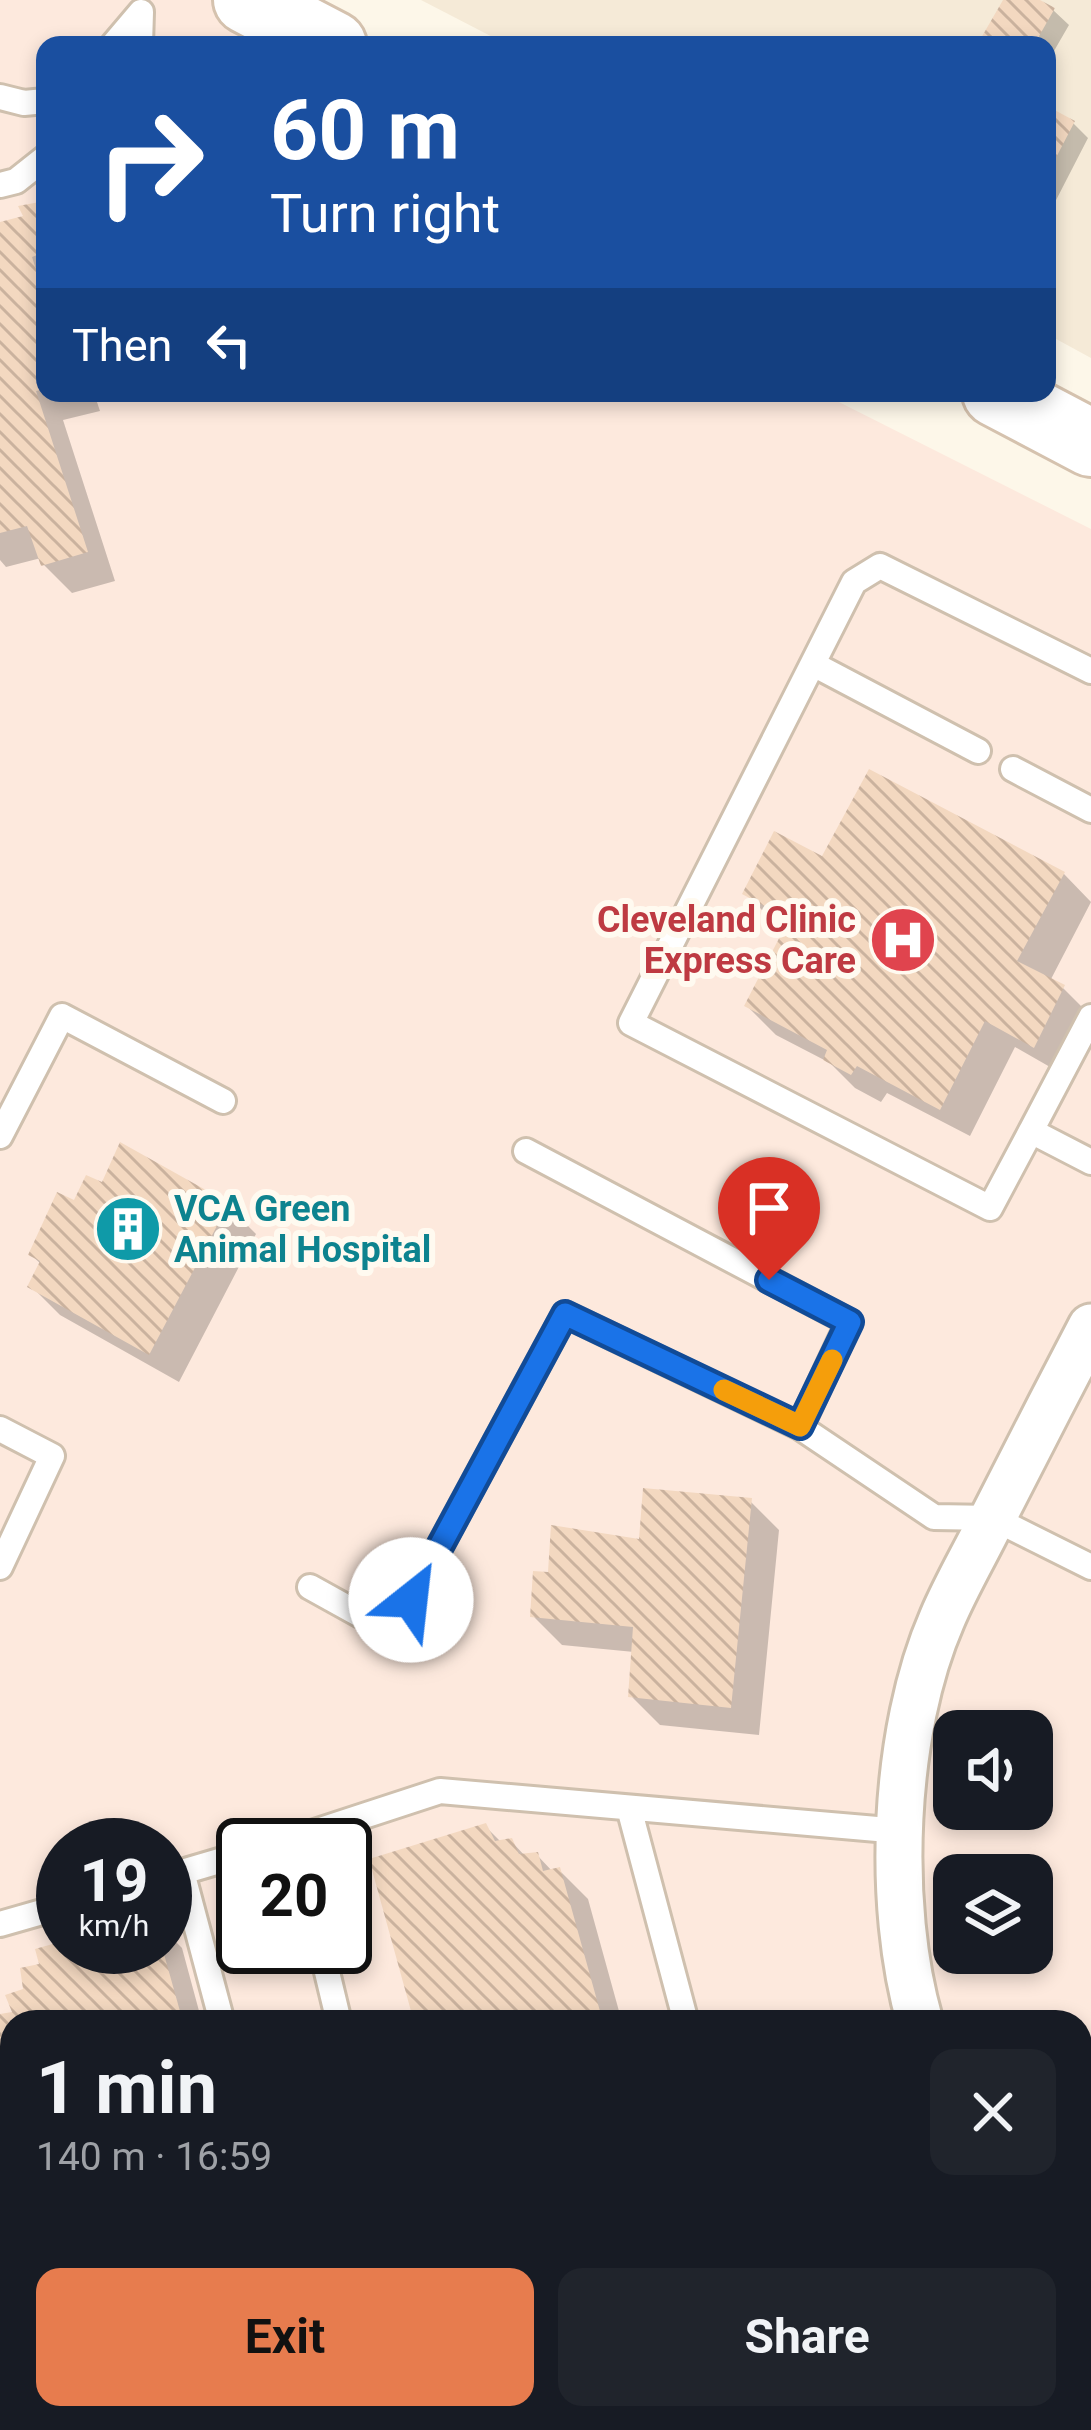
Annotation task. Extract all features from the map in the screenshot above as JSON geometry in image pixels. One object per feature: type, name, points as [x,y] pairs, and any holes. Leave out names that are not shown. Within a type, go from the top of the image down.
[{"type":"street","points":[[248,0],[316,36]]},
{"type":"street","points":[[1013,402],[1091,443]]},
{"type":"street","points":[[918,2010],[904,1943],[898,1861],[902,1780],[920,1688],[940,1621],[1091,1327]]},
{"type":"lane","points":[[120,36],[144,6]]},
{"type":"lane","points":[[141,36],[144,6]]},
{"type":"lane","points":[[0,97],[36,101]]},
{"type":"lane","points":[[0,185],[16,181],[36,165]]},
{"type":"lane","points":[[1091,671],[880,566],[854,582],[631,1023],[990,1208],[1091,1017]]},
{"type":"lane","points":[[813,664],[978,751]]},
{"type":"lane","points":[[1013,769],[1091,810]]},
{"type":"lane","points":[[0,1136],[62,1016],[223,1102]]},
{"type":"lane","points":[[1031,1131],[1091,1162]]},
{"type":"lane","points":[[526,1151],[850,1322],[800,1426]]},
{"type":"lane","points":[[310,1587],[393,1634],[565,1314],[800,1426],[934,1517],[993,1518],[1091,1567]]},
{"type":"lane","points":[[0,1429],[52,1456],[0,1567]]},
{"type":"lane","points":[[362,1818],[440,1791],[900,1831]]},
{"type":"lane","points":[[628,1808],[683,2010]]},
{"type":"lane","points":[[0,1924],[36,1914]]},
{"type":"lane","points":[[192,1928],[219,2010]]},
{"type":"lane","points":[[327,1974],[336,2010]]},
{"type":"shaded area","points":[[0,0],[247,0],[316,36],[36,36],[36,402],[839,402],[1091,529],[1091,2010],[0,2010]]},
{"type":"shaded area","points":[[421,0],[1091,0],[1091,358],[1056,339],[1056,36],[491,36]]},
{"type":"building","points":[[1003,0],[1040,0],[1055,8],[1039,36],[982,36]]},
{"type":"building","points":[[1056,111],[1075,121],[1056,158]]},
{"type":"building","points":[[36,203],[36,255],[32,257],[36,269],[36,402],[88,552],[41,566],[27,526],[0,533],[0,222],[23,216],[18,206]]},
{"type":"building","name":"Cleveland Clinic Express Care","points":[[869,769],[1065,872],[1017,961],[1065,985],[1034,1048],[985,1021],[940,1110],[857,1066],[851,1075],[823,1060],[827,1050],[744,1006],[789,919],[742,894],[774,831],[822,856]]},
{"type":"building","name":"VCA Green Animal Hospital","points":[[120,1142],[229,1203],[149,1355],[27,1287],[40,1261],[28,1255],[57,1192],[74,1200],[86,1175],[102,1182]]},
{"type":"building","points":[[643,1488],[752,1498],[731,1708],[628,1697],[633,1627],[530,1617],[533,1571],[548,1572],[551,1525],[639,1539]]},
{"type":"building","points":[[486,1823],[495,1841],[512,1838],[519,1854],[538,1852],[543,1871],[560,1867],[600,2010],[411,2010],[372,1858]]},
{"type":"building","points":[[36,1965],[36,1974],[170,1974],[180,2010],[11,2010],[5,1995],[23,1989],[20,1968]]},
{"type":"slow traffic","points":[[724,1390],[800,1426],[832,1360]]},
{"type":"place","name":"Cleveland Clinic Express Care","points":[[903,940]]},
{"type":"place","name":"VCA Green Animal Hospital","points":[[128,1229]]},
{"type":"route","points":[[411,1600],[565,1314],[800,1426],[850,1322],[769,1280]]}]
